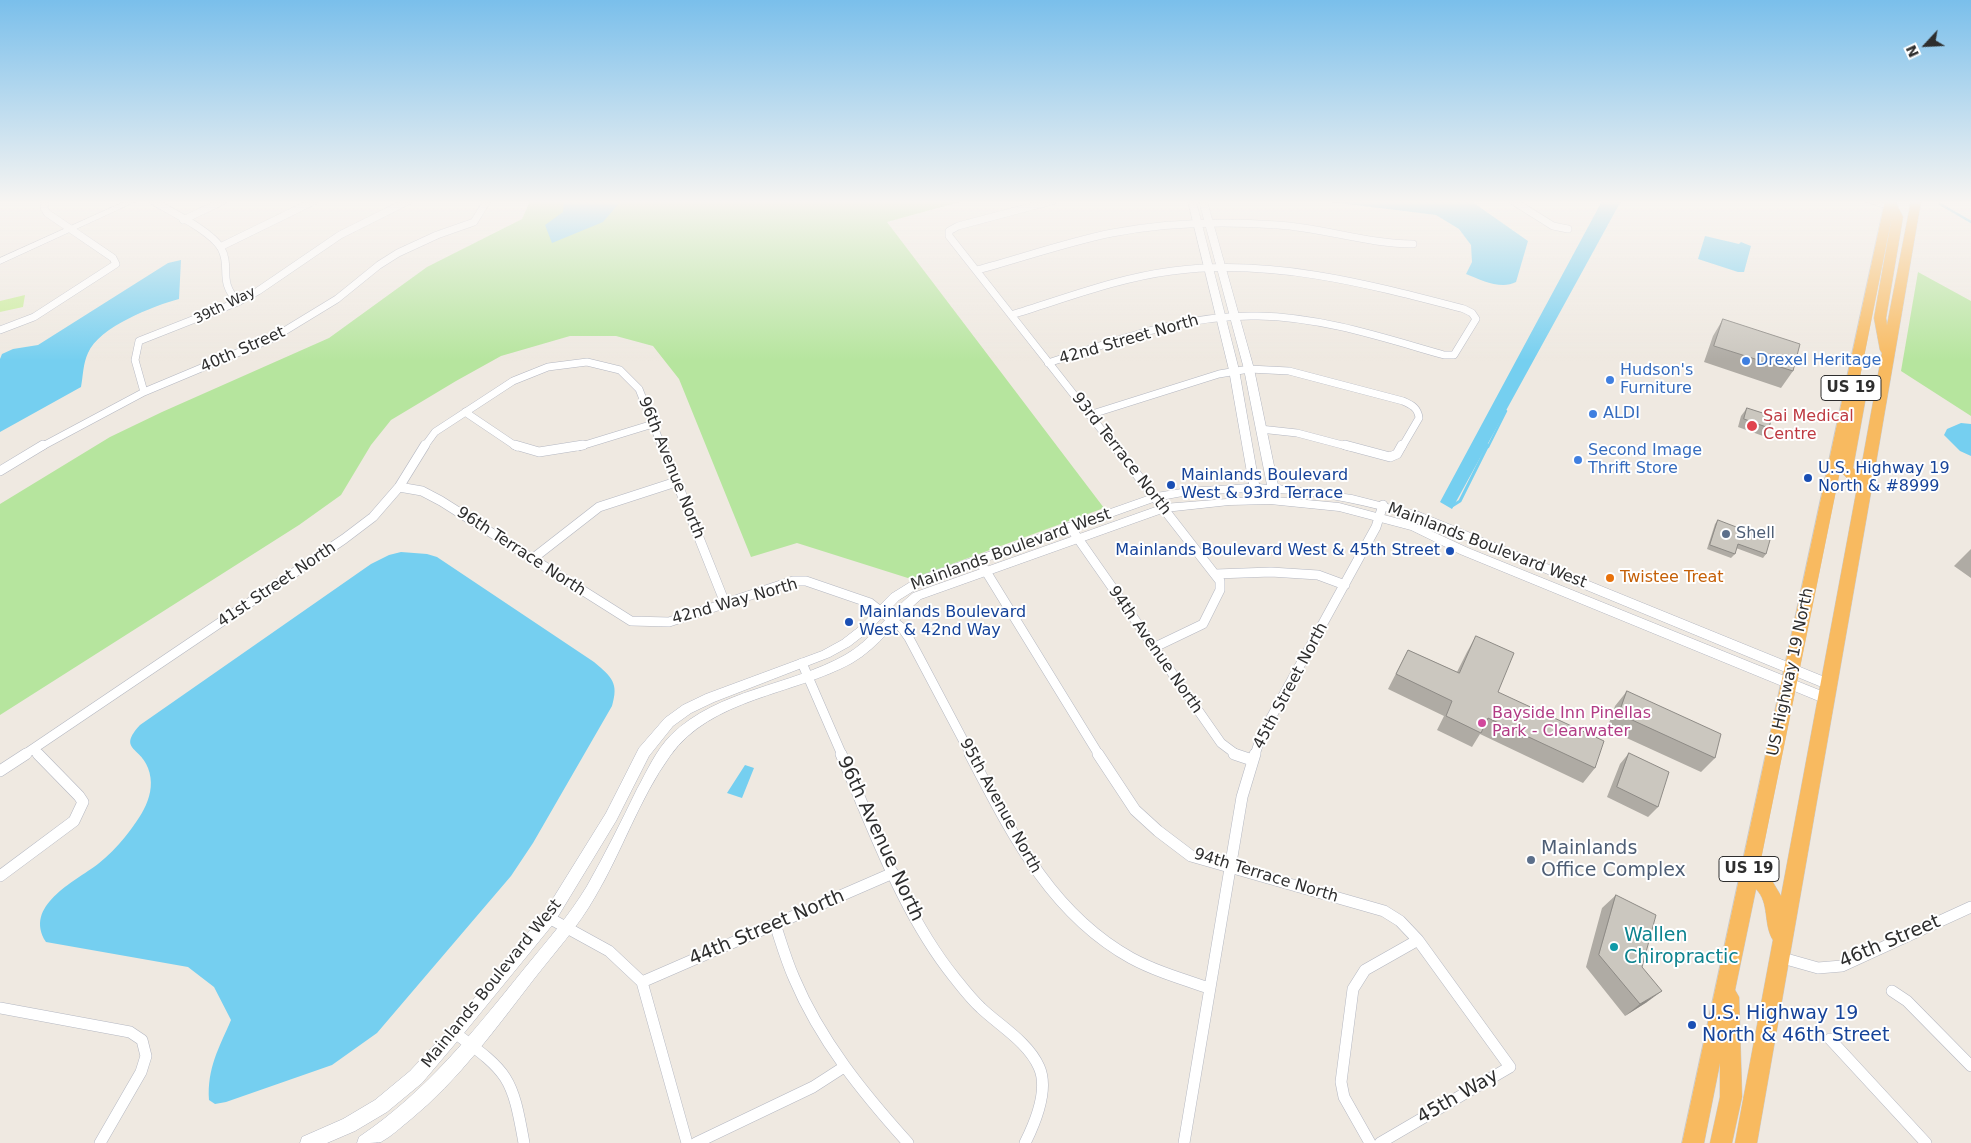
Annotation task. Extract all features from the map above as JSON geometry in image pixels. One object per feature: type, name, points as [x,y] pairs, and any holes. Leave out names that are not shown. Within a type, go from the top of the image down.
[{"type":"highway","name":"US Highway 19 North","points":[[1693,1143],[1789,675],[1878,254]]},
{"type":"highway","points":[[1888,359],[1880,318],[1891,254]]},
{"type":"highway","name":"US 19","points":[[1746,1143],[1826,691],[1866,488],[1905,254]]},
{"type":"highway","points":[[1856,362],[1863,380],[1846,469],[1866,488]]},
{"type":"highway","points":[[1748,873],[1762,880],[1770,889],[1780,951]]},
{"type":"highway","points":[[1721,1143],[1731,1097],[1729,968]]},
{"type":"street","points":[[0,260],[11,254]]},
{"type":"street","points":[[0,330],[34,317],[116,264],[113,258],[108,254]]},
{"type":"street","points":[[222,254],[225,284],[228,292],[238,302]]},
{"type":"street","name":"39th Way","points":[[144,392],[134,368],[136,346],[139,341],[190,324],[238,302],[311,254]]},
{"type":"street","name":"40th Street","points":[[0,471],[66,432],[144,392],[273,338],[337,299],[379,265],[396,254]]},
{"type":"street","name":"93rd Terrace North","points":[[964,254],[1216,574]]},
{"type":"street","points":[[976,270],[1034,254]]},
{"type":"street","points":[[1206,254],[1234,370],[1256,494]]},
{"type":"street","points":[[1219,254],[1248,369],[1274,494]]},
{"type":"street","points":[[1011,315],[1143,277],[1222,267]]},
{"type":"street","name":"42nd Street North","points":[[1048,363],[1176,324],[1234,316],[1292,318],[1444,355],[1454,355],[1476,319],[1472,313],[1464,308],[1327,275],[1273,268],[1222,267]]},
{"type":"street","name":"96th Avenue North","points":[[528,373],[570,363],[586,362],[620,370],[639,388],[725,603]]},
{"type":"street","points":[[1090,415],[1234,370],[1248,369],[1289,371],[1314,376],[1403,401],[1414,405],[1419,412],[1419,418],[1397,454],[1390,457],[1380,456],[1297,433],[1277,429],[1260,429]]},
{"type":"street","name":"41st Street North","points":[[0,771],[344,539],[373,517],[399,487],[426,442],[435,432],[528,373]]},
{"type":"street","points":[[465,412],[524,450],[541,454],[560,451],[653,424]]},
{"type":"street","points":[[531,560],[599,507],[676,482]]},
{"type":"street","name":"96th Terrace North","points":[[399,487],[422,491],[441,501],[617,614],[631,621],[641,623]]},
{"type":"street","name":"Mainlands Boulevard West","points":[[308,1143],[349,1125],[381,1106],[416,1077],[455,1033],[549,918],[611,817],[644,752],[669,722],[687,709],[710,698],[802,663],[846,643],[864,630],[895,597],[908,587],[1070,527],[1155,498],[1204,491],[1348,497],[1383,505],[1415,515],[1826,691]]},
{"type":"street","name":"Mainlands Boulevard West","points":[[364,1143],[407,1114],[433,1090],[472,1046],[590,893],[654,771],[676,739],[694,723],[713,712],[808,678],[851,658],[874,640],[906,604],[917,596],[1164,508],[1229,501],[1256,494]]},
{"type":"street","name":"Mainlands Boulevard West","points":[[1274,494],[1339,507],[1414,527],[1464,551],[1789,675]]},
{"type":"street","name":"45th Street North","points":[[1184,1143],[1242,797],[1252,760],[1261,736],[1376,527],[1383,505]]},
{"type":"street","name":"94th Avenue North","points":[[1070,527],[1221,743],[1234,754],[1252,760]]},
{"type":"street","name":"94th Terrace North","points":[[979,560],[1128,802],[1146,823],[1168,841],[1191,856],[1384,911],[1400,921],[1418,940],[1510,1067]]},
{"type":"street","points":[[1153,648],[1203,624],[1220,590],[1220,581],[1216,574],[1271,572],[1318,575],[1345,585]]},
{"type":"street","name":"42nd Way North","points":[[641,623],[668,622],[793,581],[820,584],[870,603],[882,611]]},
{"type":"street","name":"95th Avenue North","points":[[882,611],[910,638],[1023,854],[1040,879],[1085,926],[1110,945],[1150,967],[1210,988]]},
{"type":"street","name":"96th Avenue North","points":[[802,663],[893,873],[921,928],[953,976],[980,1006],[1027,1049],[1040,1068],[1042,1096],[1035,1124],[1024,1143]]},
{"type":"street","points":[[0,876],[74,821],[81,810],[83,802],[79,796],[33,749]]},
{"type":"street","name":"44th Street North","points":[[642,982],[893,873]]},
{"type":"street","name":"46th Street","points":[[1780,951],[1818,968],[1842,966],[1971,907]]},
{"type":"street","points":[[549,918],[609,950],[642,982],[656,1026],[687,1143]]},
{"type":"street","points":[[775,924],[796,983],[813,1018],[863,1093],[908,1143]]},
{"type":"street","points":[[1370,1143],[1355,1120],[1344,1097],[1341,1082],[1353,989],[1365,970],[1418,940]]},
{"type":"street","points":[[1892,991],[1907,1001],[1971,1066]]},
{"type":"street","points":[[0,1008],[130,1032],[142,1040],[146,1056],[141,1072],[100,1143]]},
{"type":"street","points":[[455,1033],[488,1057],[507,1077],[516,1102],[524,1143]]},
{"type":"street","points":[[1830,1039],[1926,1143]]},
{"type":"street","points":[[696,1143],[813,1087],[844,1067]]},
{"type":"street","name":"45th Way","points":[[1380,1143],[1510,1067]]},
{"type":"green space","points":[[452,254],[912,254],[1104,508],[911,579],[797,543],[751,557],[679,379],[653,346],[616,336],[570,336],[501,356],[391,420],[371,445],[341,495],[299,525],[0,715],[0,504],[110,437],[329,338],[427,267]]},
{"type":"green space","points":[[1918,272],[1971,301],[1971,416],[1901,371]]},
{"type":"green space","points":[[25,295],[23,307],[0,312],[0,301]]},
{"type":"water","points":[[1472,254],[1524,254],[1516,282],[1504,285],[1484,281],[1466,274],[1472,262]]},
{"type":"water","points":[[1573,254],[1592,254],[1452,509],[1440,502]]},
{"type":"water","points":[[1699,254],[1749,254],[1744,272],[1738,272],[1698,259]]},
{"type":"water","points":[[181,260],[179,299],[142,312],[115,326],[94,344],[88,353],[81,387],[0,432],[0,359],[2,354],[13,349],[38,345],[168,263]]},
{"type":"water","points":[[1961,423],[1971,424],[1971,456],[1960,451],[1944,435],[1947,429]]},
{"type":"water","points":[[401,552],[427,554],[437,557],[594,662],[612,681],[615,692],[612,706],[533,843],[511,876],[377,1033],[332,1065],[226,1102],[215,1104],[209,1100],[210,1078],[218,1049],[231,1020],[214,987],[188,967],[46,942],[41,929],[41,917],[46,906],[54,896],[109,855],[142,814],[151,787],[145,761],[131,744],[133,733],[140,725],[371,564],[389,555]]},
{"type":"water","points":[[745,765],[754,768],[742,798],[727,793]]},
{"type":"building","points":[[1723,319],[1800,344],[1793,371],[1714,346]]},
{"type":"building","points":[[1747,408],[1772,416],[1769,428],[1744,419]]},
{"type":"building","name":"Shell","points":[[1718,520],[1770,540],[1766,554],[1738,544],[1735,554],[1710,545]]},
{"type":"building","points":[[1476,636],[1514,653],[1498,692],[1604,741],[1595,768],[1488,718],[1481,733],[1446,716],[1452,701],[1396,674],[1408,650],[1459,673]]},
{"type":"building","points":[[1627,691],[1721,734],[1715,758],[1619,714]]},
{"type":"building","points":[[1629,753],[1669,772],[1658,807],[1617,787]]},
{"type":"building","points":[[1616,895],[1656,915],[1642,967],[1662,991],[1640,1004],[1599,955]]},
{"type":"waterway","points":[[1488,447],[1506,411]]},
{"type":"waterway","points":[[1452,506],[1460,501],[1488,445]]},
{"type":"place","name":"Drexel Heritage","points":[[1746,361]]},
{"type":"place","name":"Hudson's Furniture","points":[[1610,380]]},
{"type":"place","name":"ALDI","points":[[1593,414]]},
{"type":"place","name":"Sai Medical Centre","points":[[1752,426]]},
{"type":"place","name":"Second Image Thrift Store","points":[[1578,460]]},
{"type":"place","name":"U.S. Highway 19 North & #8999","points":[[1808,478]]},
{"type":"place","name":"Mainlands Boulevard West & 93rd Terrace","points":[[1171,485]]},
{"type":"place","name":"Shell","points":[[1726,534]]},
{"type":"place","name":"Mainlands Boulevard West & 45th Street","points":[[1450,551]]},
{"type":"place","name":"Twistee Treat","points":[[1610,578]]},
{"type":"place","name":"Mainlands Boulevard West & 42nd Way","points":[[849,622]]},
{"type":"place","name":"Bayside Inn Pinellas Park - Clearwater","points":[[1482,723]]},
{"type":"place","name":"Mainlands Office Complex","points":[[1531,860]]},
{"type":"place","name":"Wallen Chiropractic","points":[[1614,947]]},
{"type":"place","name":"U.S. Highway 19 North & 46th Street","points":[[1692,1025]]}]
